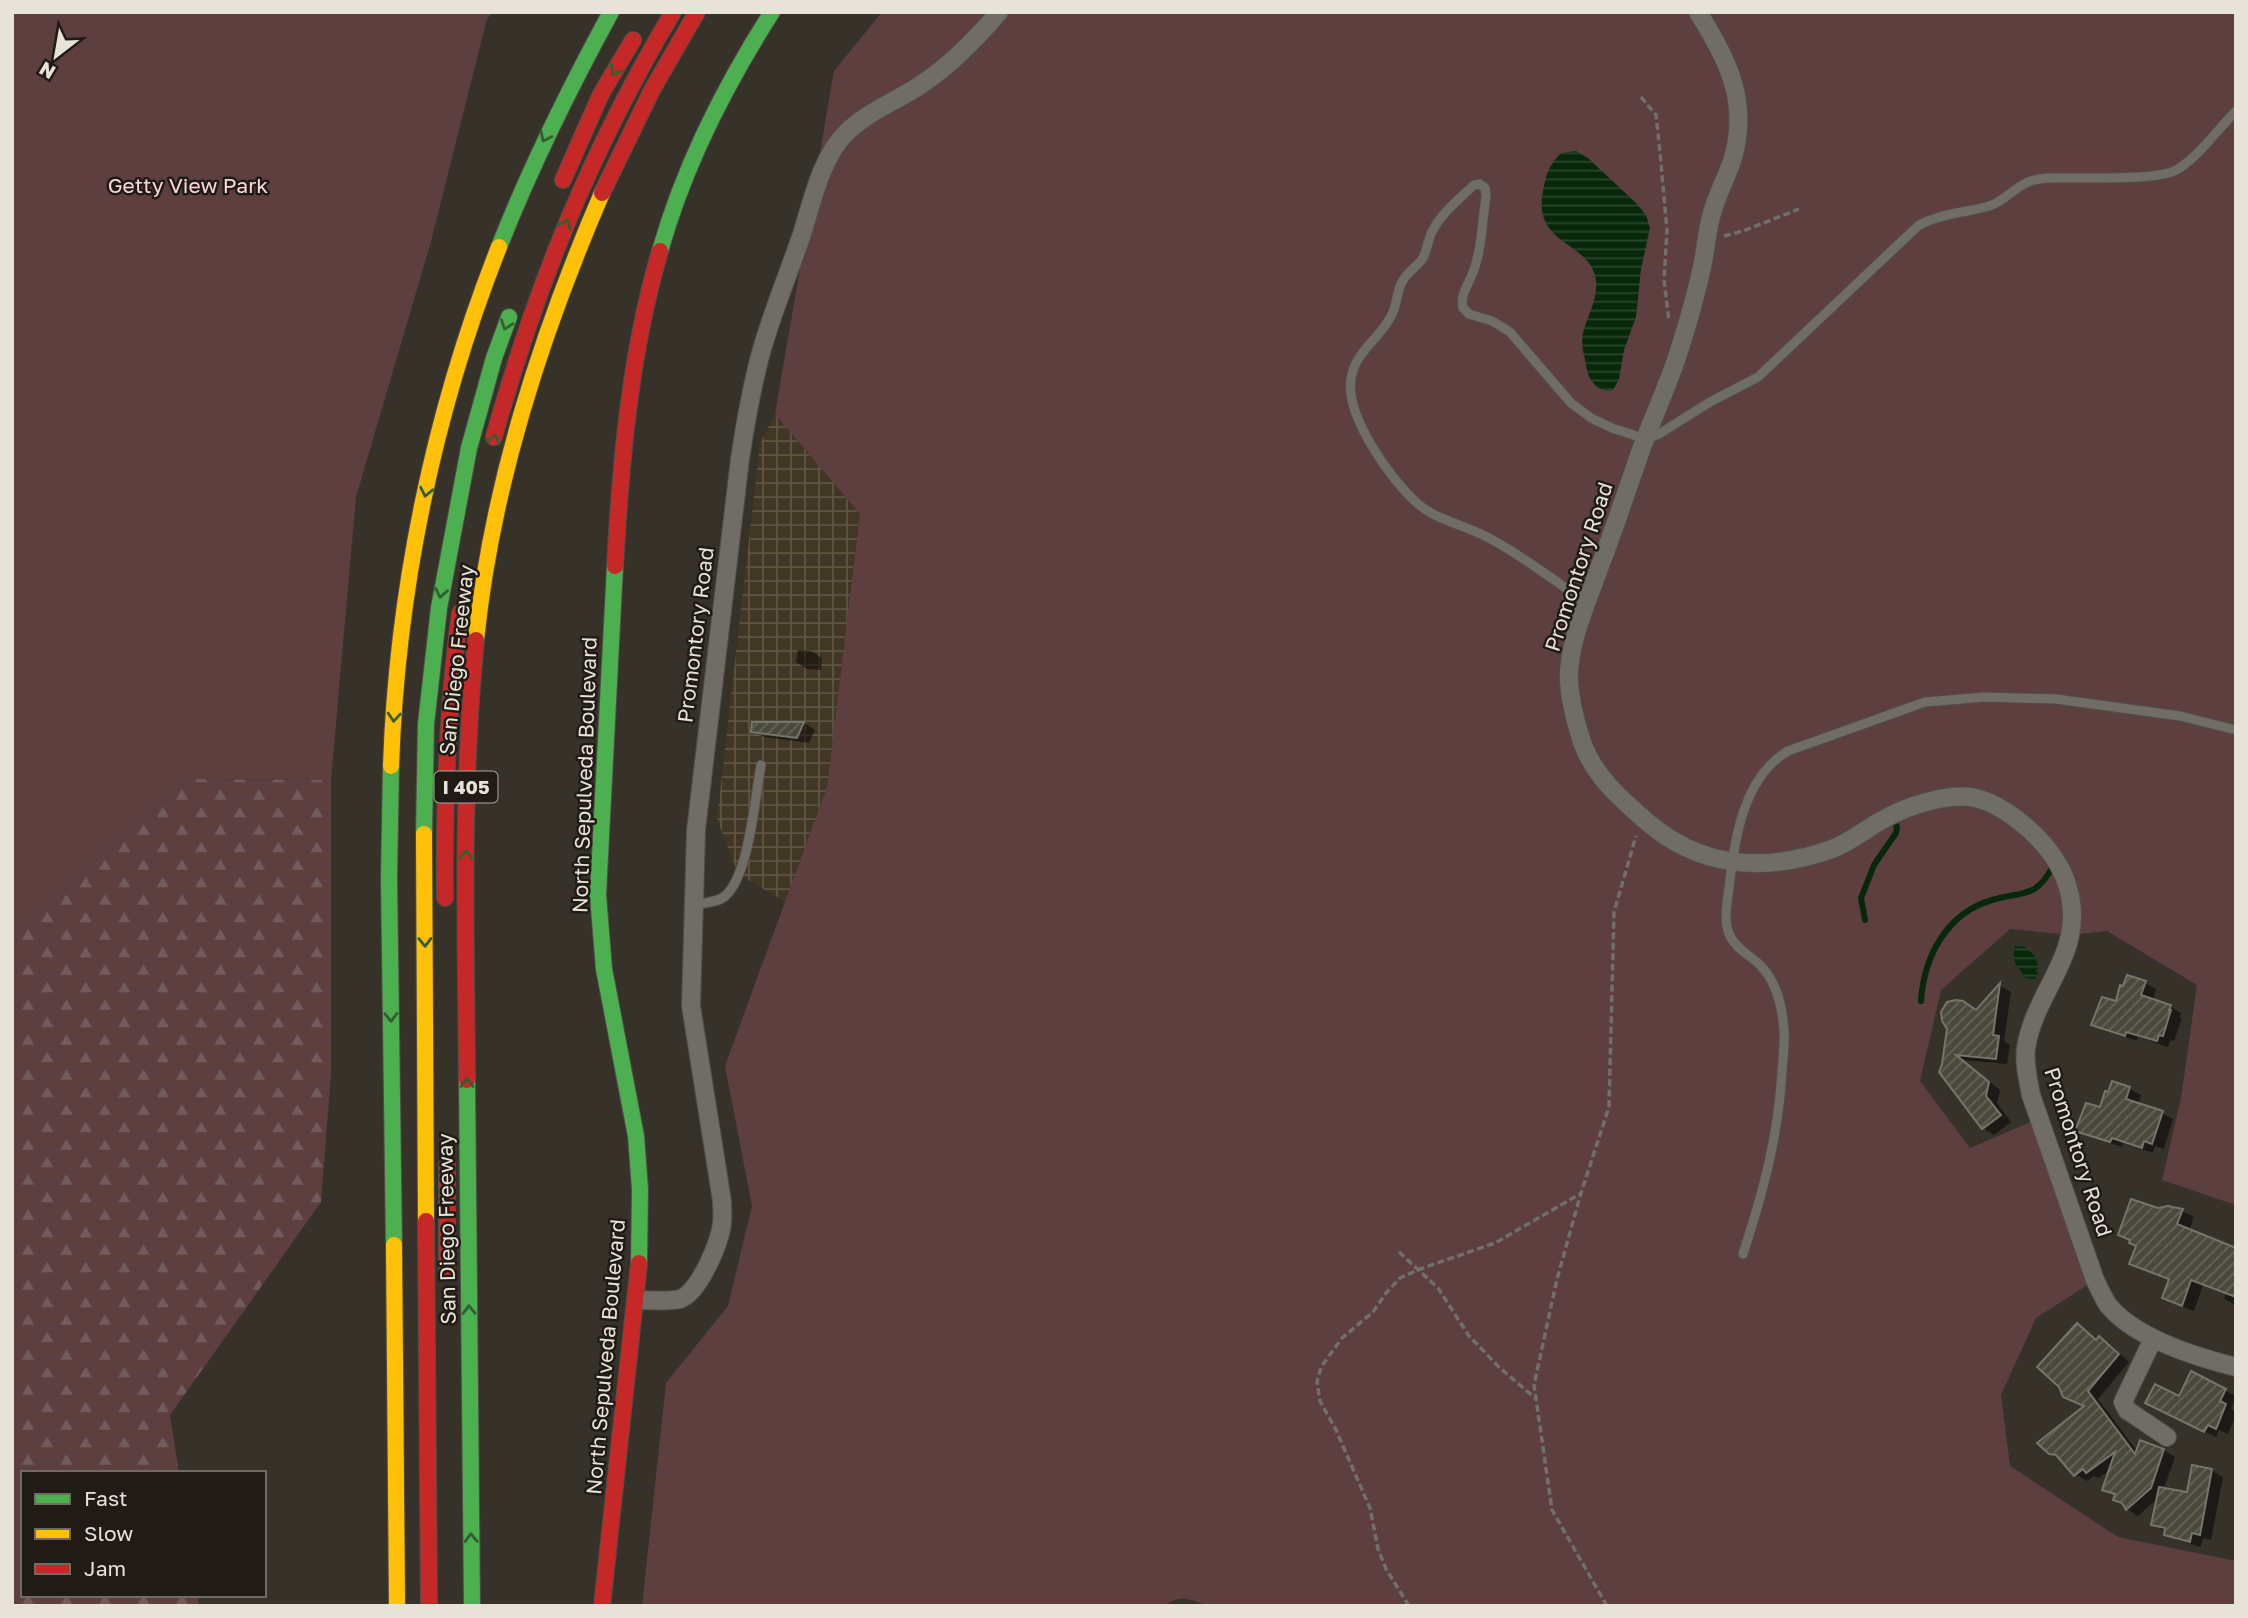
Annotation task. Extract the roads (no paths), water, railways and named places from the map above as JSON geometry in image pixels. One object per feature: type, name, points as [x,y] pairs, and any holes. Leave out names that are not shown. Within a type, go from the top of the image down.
[{"type":"main road","points":[[397,1606],[390,941],[391,766],[398,669],[408,587],[443,416],[466,337],[546,134],[611,12]]},
{"type":"main road","points":[[492,448],[518,353],[553,254],[642,63],[673,12]]},
{"type":"main road","name":"San Diego Freeway","points":[[471,1606],[465,872],[470,699],[479,619],[509,458],[556,305],[617,160],[697,12]]},
{"type":"main road","name":"North Sepulveda Boulevard","points":[[603,1606],[636,1300],[640,1233],[636,1140],[630,1096],[606,980],[598,895],[626,419],[641,324],[668,225],[712,117],[737,68],[772,12]]},
{"type":"main road","points":[[558,194],[601,94],[642,24]]},
{"type":"main road","points":[[429,1606],[424,837],[426,724],[439,607],[469,448],[513,307]]},
{"type":"main road","points":[[445,913],[444,804],[453,661],[462,598]]},
{"type":"main road","points":[[447,1154],[447,1286]]},
{"type":"street","name":"Promontory Road","points":[[636,1300],[683,1298],[695,1287],[718,1240],[722,1223],[722,1201],[691,1006],[696,830],[746,422],[760,356],[828,158],[846,133],[863,118],[921,85],[942,69],[971,45],[999,12]]},
{"type":"street","name":"Promontory Road","points":[[1698,12],[1721,49],[1737,94],[1736,143],[1711,215],[1701,272],[1678,354],[1576,635],[1569,669],[1573,706],[1584,746],[1609,788],[1637,813],[1677,844],[1700,855],[1733,862],[1768,863],[1798,859],[1835,848],[1890,815],[1934,801],[1968,796],[1996,806],[2013,816],[2040,840],[2062,871],[2068,888],[2071,935],[2028,1036],[2025,1053],[2030,1087],[2095,1280],[2115,1312],[2153,1339],[2236,1367]]},
{"type":"street","points":[[2153,1339],[2123,1402],[2127,1410],[2167,1437]]},
{"type":"lane","points":[[1587,603],[1492,539],[1432,513],[1417,503],[1371,445],[1356,413],[1350,380],[1360,356],[1393,314],[1401,283],[1422,260],[1435,226],[1474,185],[1480,184],[1485,188],[1486,196],[1473,275],[1462,295],[1464,308],[1469,314],[1492,321],[1510,332],[1571,403],[1591,418],[1646,439],[1767,371],[1919,225],[1943,215],[1988,206],[2027,182],[2048,177],[2147,177],[2176,171],[2236,111]]},
{"type":"lane","points":[[1743,1254],[1775,1141],[1784,1030],[1780,1001],[1774,983],[1760,966],[1738,947],[1729,934],[1726,914],[1742,816],[1765,770],[1788,751],[1925,702],[1985,697],[2056,699],[2180,716],[2236,730]]},
{"type":"lane","points":[[694,905],[724,898],[738,880],[745,859],[761,765]]},
{"type":"waterway","points":[[1865,920],[1861,898],[1874,865],[1896,833],[1897,827],[1892,818]]},
{"type":"waterway","points":[[1921,1001],[1927,968],[1933,953],[1951,926],[1976,906],[2035,888],[2048,875],[2054,864]]},
{"type":"park label","name":"Getty View Park","points":[[188,186]]}]
